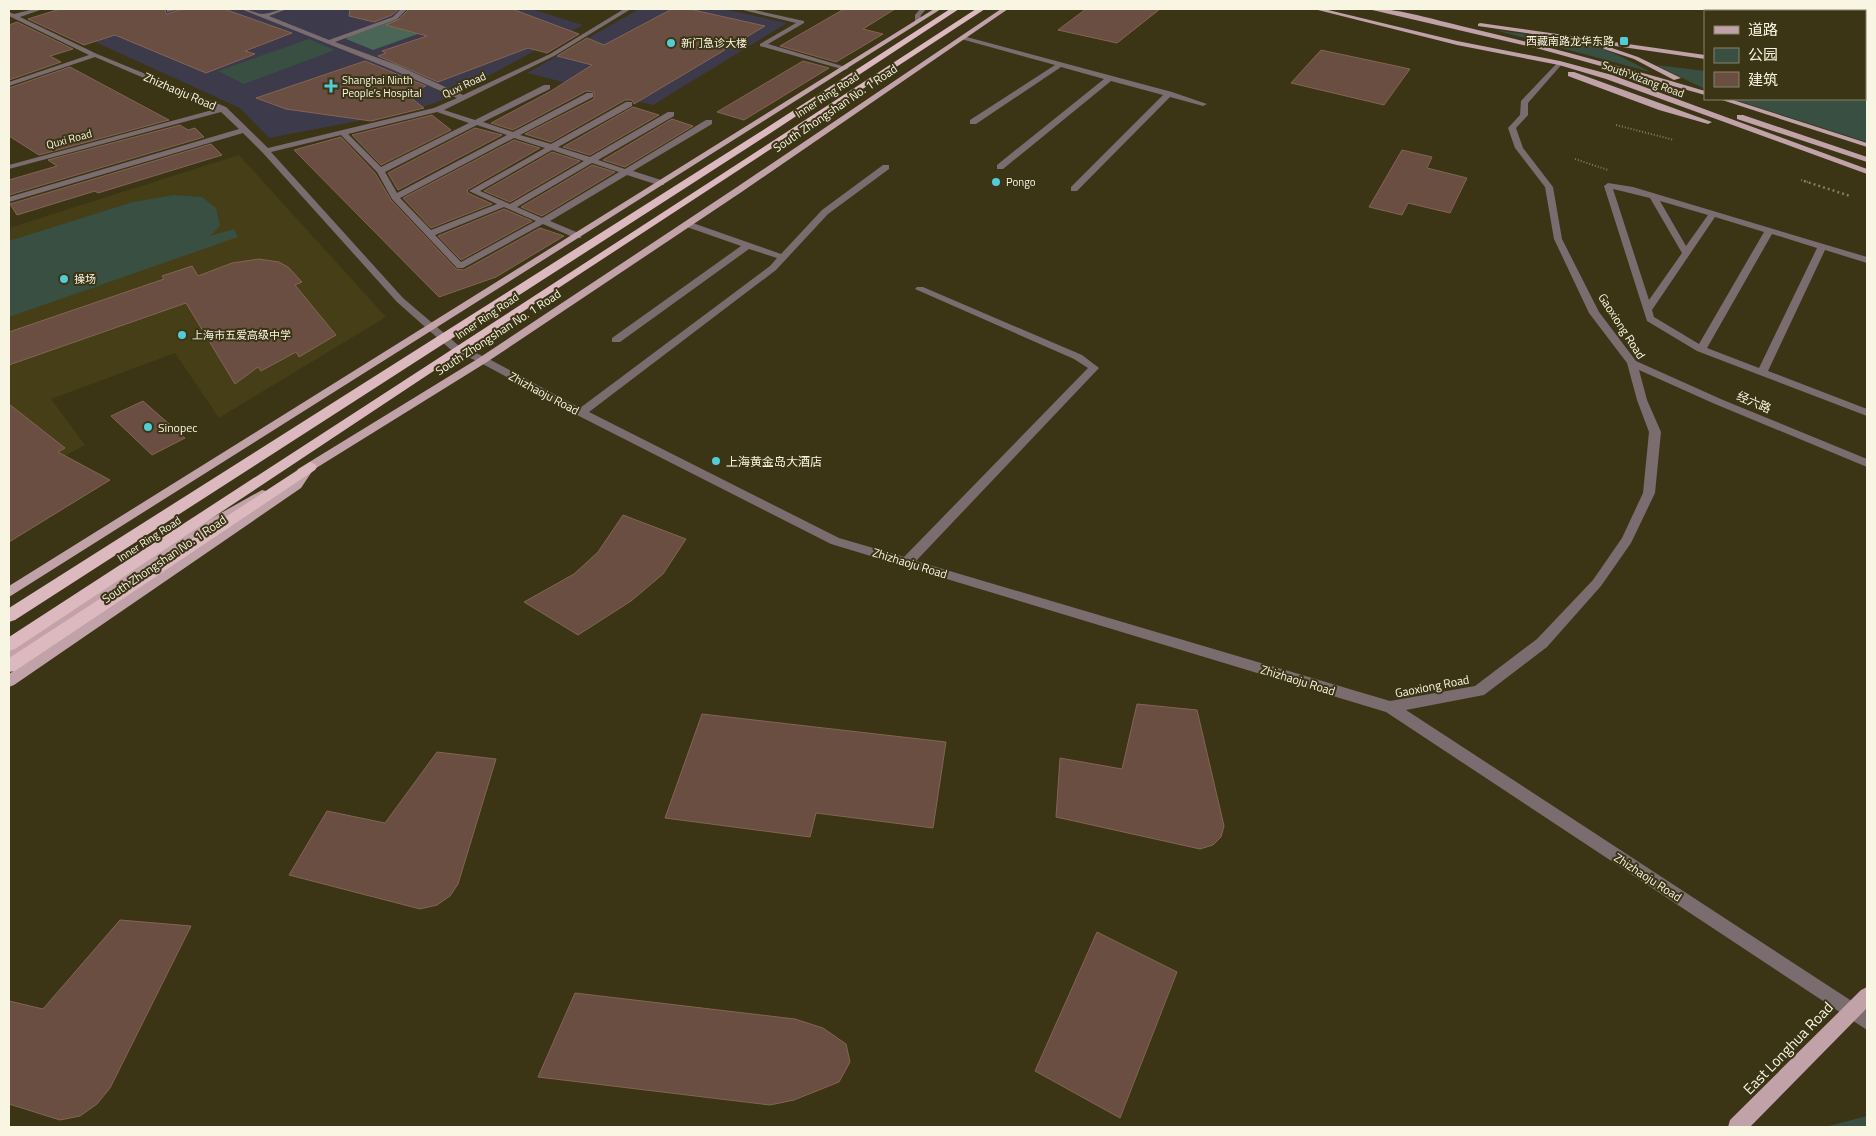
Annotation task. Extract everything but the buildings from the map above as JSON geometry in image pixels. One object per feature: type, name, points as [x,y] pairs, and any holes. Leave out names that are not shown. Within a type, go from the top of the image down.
[{"type":"highway","name":"Inner Ring Road","points":[[9,616],[763,134],[955,9]]},
{"type":"highway","name":"Inner Ring Road","points":[[9,645],[559,282],[981,9]]},
{"type":"highway","points":[[9,666],[310,467]]},
{"type":"main road","points":[[9,592],[938,9]]},
{"type":"main road","name":"South Zhongshan No. 1 Road","points":[[9,681],[297,485],[310,467],[483,360],[688,224],[1005,9]]},
{"type":"main road","name":"South Xizang Road","points":[[1317,9],[1609,77],[1867,172]]},
{"type":"main road","name":"South Xizang Road","points":[[1371,9],[1704,56]]},
{"type":"main road","name":"South Xizang Road","points":[[1380,10],[1457,26],[1704,92]]},
{"type":"main road","points":[[1573,38],[1636,58],[1704,92]]},
{"type":"main road","name":"South Xizang Road","points":[[1557,65],[1662,108],[1830,158]]},
{"type":"main road","points":[[1609,77],[1774,128],[1867,160]]},
{"type":"main road","points":[[1726,100],[1867,145]]},
{"type":"main road","points":[[9,656],[198,531],[310,467]]},
{"type":"main road","name":"East Longhua Road","points":[[1737,1127],[1867,996]]},
{"type":"street","points":[[12,15],[40,9]]},
{"type":"street","points":[[169,12],[178,9]]},
{"type":"street","points":[[244,9],[464,98]]},
{"type":"street","points":[[263,16],[284,9]]},
{"type":"street","points":[[329,42],[395,18],[404,9]]},
{"type":"street","name":"Quxi Road","points":[[266,151],[437,110],[552,54],[628,9]]},
{"type":"street","points":[[742,9],[802,22],[762,45],[844,68]]},
{"type":"street","points":[[917,22],[918,15],[923,9]]},
{"type":"street","name":"Zhizhaoju Road","points":[[12,15],[95,55],[223,109],[266,151],[400,300],[454,347],[483,360],[581,413],[835,541],[908,561],[997,591],[1390,707],[1867,1021]]},
{"type":"street","points":[[963,38],[1203,104]]},
{"type":"street","points":[[9,84],[95,55]]},
{"type":"street","points":[[973,122],[1060,65]]},
{"type":"street","name":"Gaoxiong Road","points":[[1390,707],[1479,691],[1542,643],[1597,583],[1627,540],[1649,493],[1655,432],[1642,400],[1632,363],[1594,313],[1558,239],[1549,187],[1519,148],[1512,128],[1524,115],[1524,103],[1557,65]]},
{"type":"street","points":[[1000,166],[1110,78]]},
{"type":"street","points":[[380,171],[547,87]]},
{"type":"street","points":[[1074,188],[1169,94]]},
{"type":"street","points":[[395,197],[590,95]]},
{"type":"street","points":[[578,236],[473,191],[629,104]]},
{"type":"street","name":"Quxi Road","points":[[9,167],[223,109]]},
{"type":"street","points":[[437,110],[661,183]]},
{"type":"street","points":[[429,234],[507,206],[671,114]]},
{"type":"street","points":[[342,132],[380,171],[395,197],[460,266],[544,221],[709,122]]},
{"type":"street","points":[[9,200],[244,130]]},
{"type":"street","points":[[581,413],[773,268],[825,212],[886,167]]},
{"type":"street","points":[[1867,260],[1630,189],[1608,186],[1650,319],[1701,349],[1867,413]]},
{"type":"street","points":[[1653,196],[1686,253]]},
{"type":"street","points":[[1648,310],[1713,214]]},
{"type":"street","points":[[688,224],[782,257]]},
{"type":"street","points":[[1701,349],[1769,231]]},
{"type":"street","points":[[616,340],[748,245]]},
{"type":"street","points":[[1762,373],[1822,247]]},
{"type":"street","points":[[908,561],[1094,368],[1078,357],[920,289]]},
{"type":"street","name":"经六路","points":[[1632,363],[1736,409],[1867,463]]},
{"type":"path","points":[[1616,125],[1674,140]]},
{"type":"path","points":[[1575,159],[1616,172]]},
{"type":"path","points":[[1801,180],[1850,196]]},
{"type":"shaded area","name":"Shanghai Ninth People’s Hospital","points":[[161,9],[531,9],[583,25],[445,99],[415,110],[269,138],[240,108],[80,35]]},
{"type":"shaded area","name":"新门急诊大楼","points":[[639,9],[723,9],[787,23],[653,105],[527,73]]},
{"type":"shaded area","name":"上海市五爱高级中学","points":[[239,155],[386,317],[219,418],[175,353],[51,399],[85,445],[9,486],[9,228]]},
{"type":"green space","points":[[400,18],[429,30],[373,50],[346,39],[349,36]]},
{"type":"green space","points":[[1495,30],[1557,38],[1594,46],[1616,54],[1650,72]]},
{"type":"green space","points":[[309,39],[335,50],[244,84],[218,71]]},
{"type":"green space","points":[[1656,65],[1704,71],[1704,89]]},
{"type":"green space","points":[[1867,89],[1867,142],[1735,100],[1866,100]]},
{"type":"green space","name":"操场","points":[[173,195],[202,197],[216,208],[220,226],[210,236],[234,229],[238,237],[9,317],[9,241],[133,202]]},
{"type":"green space","points":[[1867,1116],[1867,1127],[1825,1127]]},
{"type":"place","name":"西藏南路龙华东路","points":[[1624,41]]},
{"type":"place","name":"新门急诊大楼","points":[[671,43]]},
{"type":"place","name":"Shanghai Ninth People’s Hospital","points":[[331,86]]},
{"type":"place","name":"Pongo","points":[[996,182]]},
{"type":"place","name":"操场","points":[[64,279]]},
{"type":"place","name":"上海市五爱高级中学","points":[[182,335]]},
{"type":"place","name":"Sinopec","points":[[148,427]]},
{"type":"place","name":"上海黄金岛大酒店","points":[[716,461]]}]
